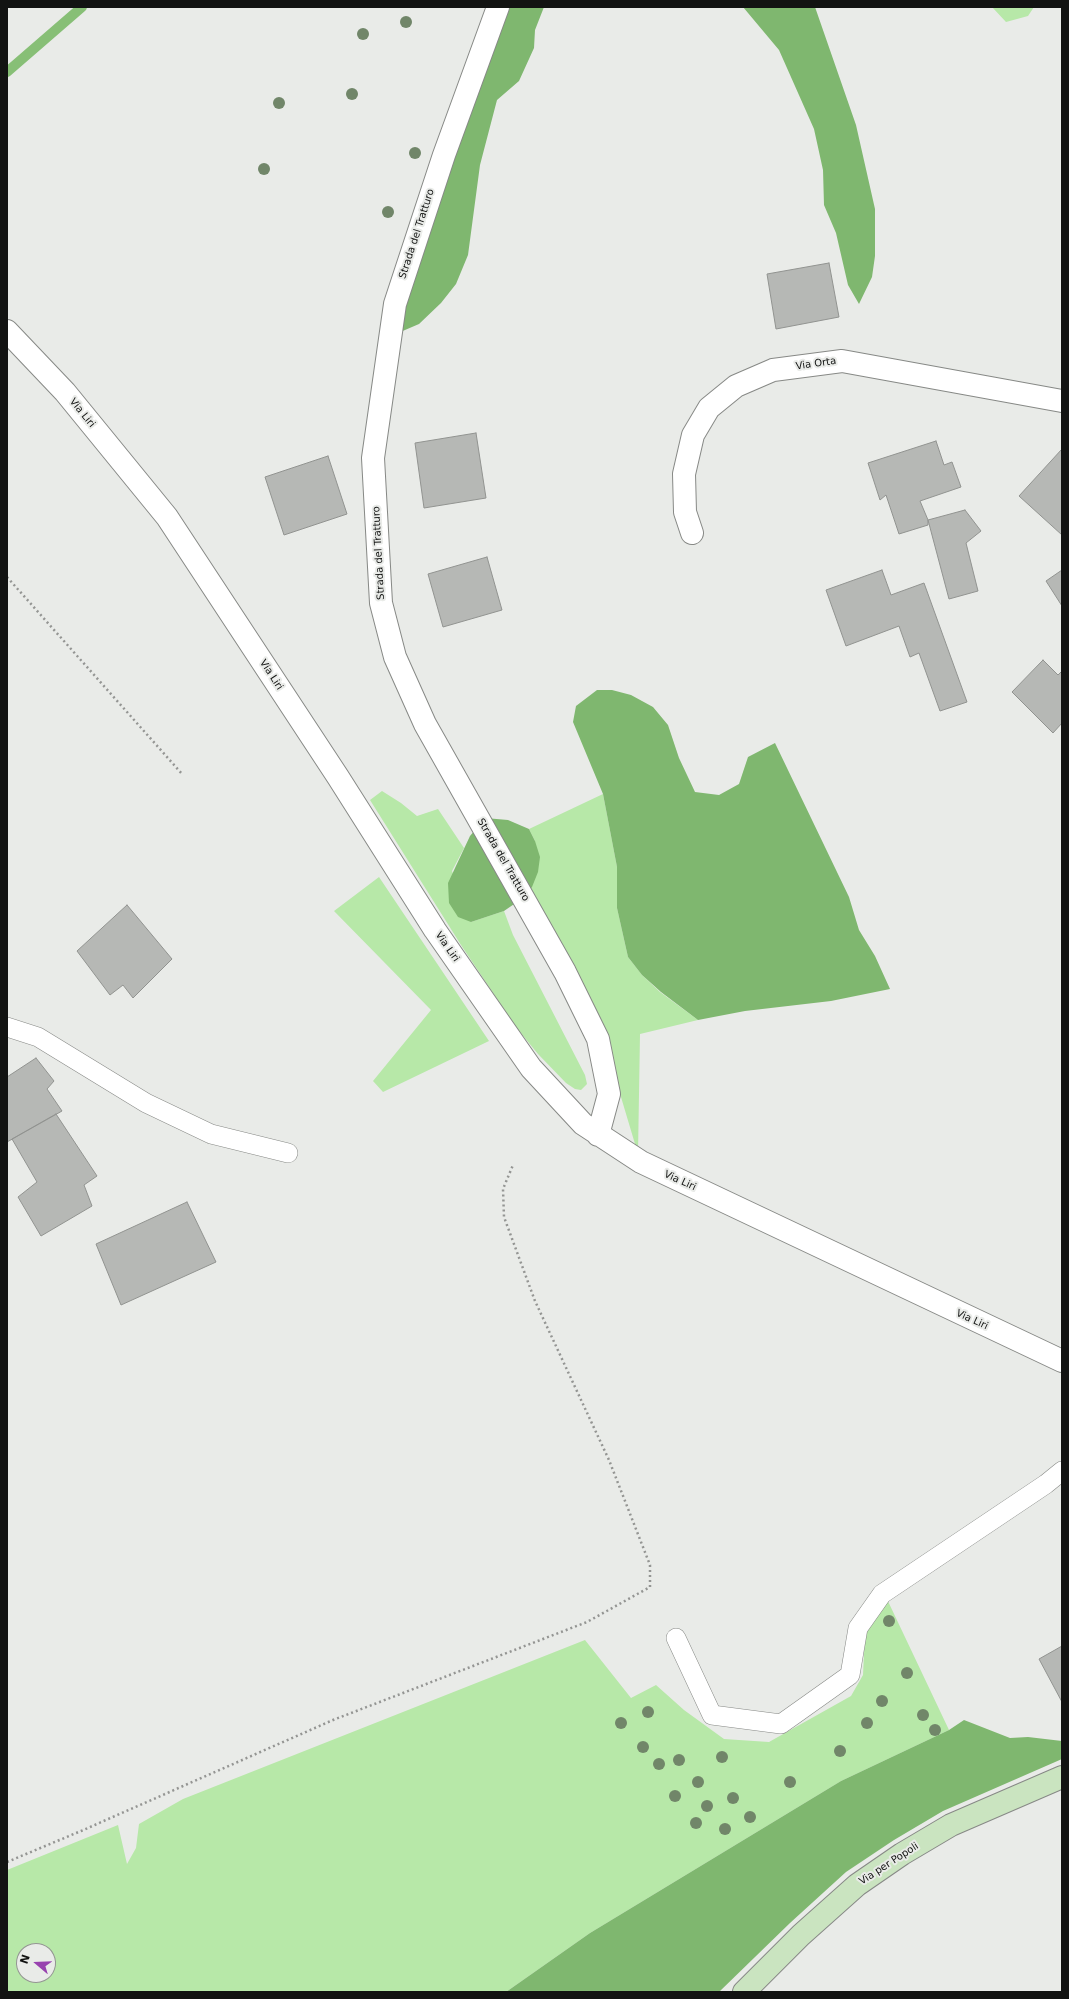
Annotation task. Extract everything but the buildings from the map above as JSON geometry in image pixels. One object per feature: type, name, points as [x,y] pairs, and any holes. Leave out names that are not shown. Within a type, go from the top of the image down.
[{"type":"main road","name":"Via per Popoli","points":[[744,1992],[802,1935],[857,1885],[902,1854],[951,1825],[1062,1777]]},
{"type":"street","name":"Strada del Tratturo","points":[[498,7],[444,155],[395,304],[373,458],[381,603],[395,657],[425,724],[561,965],[598,1039],[610,1094],[598,1135]]},
{"type":"street","name":"Via Liri","points":[[7,331],[65,392],[167,517],[338,777],[435,930],[531,1068],[582,1124],[641,1162],[1062,1361]]},
{"type":"street","name":"Via Orta","points":[[692,533],[685,512],[684,474],[694,435],[709,408],[736,386],[772,370],[842,361],[1062,401]]},
{"type":"lane","points":[[7,1027],[38,1037],[146,1103],[210,1134],[288,1154]]},
{"type":"lane","points":[[676,1638],[712,1715],[781,1724],[850,1675],[858,1628],[882,1594],[1046,1484],[1062,1471]]},
{"type":"path","points":[[7,577],[183,774]]},
{"type":"path","points":[[7,1862],[82,1831],[333,1720],[587,1622],[650,1587],[650,1565],[609,1460],[535,1301],[504,1216],[503,1189],[513,1165]]},
{"type":"green space","points":[[508,7],[544,7],[535,30],[534,48],[519,81],[497,100],[480,165],[468,255],[456,284],[441,303],[419,324],[398,333],[424,237]]},
{"type":"green space","points":[[743,7],[815,7],[856,125],[875,209],[875,256],[872,277],[859,304],[848,285],[836,233],[824,205],[823,170],[814,129],[779,50]]},
{"type":"green space","points":[[992,7],[1034,7],[1028,16],[1006,22]]},
{"type":"green space","points":[[597,690],[612,690],[631,695],[653,707],[668,725],[679,758],[695,792],[719,795],[739,784],[748,757],[775,743],[849,897],[859,930],[875,956],[890,989],[831,1001],[745,1011],[698,1020],[661,992],[642,975],[628,957],[617,908],[617,867],[603,794],[573,722],[576,706]]},
{"type":"green space","points":[[382,791],[401,803],[417,816],[438,809],[464,848],[452,871],[471,922],[504,911],[513,935],[585,1075],[587,1084],[581,1090],[575,1089],[566,1083],[538,1054],[515,1026],[461,945],[370,800]]},
{"type":"green space","points":[[603,794],[617,867],[617,908],[628,957],[642,975],[660,992],[698,1020],[640,1034],[638,1154],[615,1077],[528,891],[535,841],[529,829]]},
{"type":"green space","points":[[485,818],[508,820],[529,829],[540,857],[538,872],[532,887],[520,900],[504,911],[471,922],[458,917],[449,903],[448,883],[470,836]]},
{"type":"green space","points":[[379,877],[489,1041],[383,1092],[373,1081],[431,1010],[334,911]]},
{"type":"green space","points":[[886,1597],[949,1730],[841,1781],[590,1933],[506,1992],[7,1992],[7,1870],[118,1825],[127,1864],[136,1848],[139,1824],[183,1799],[585,1640],[631,1698],[656,1685],[684,1710],[724,1739],[769,1742],[851,1696],[863,1675],[865,1633]]},
{"type":"green space","points":[[964,1720],[1010,1738],[1028,1737],[1062,1741],[1062,1759],[943,1811],[894,1840],[846,1872],[790,1923],[719,1992],[506,1992],[590,1933],[841,1781],[949,1730]]},
{"type":"waterway","points":[[7,72],[82,7]]}]
